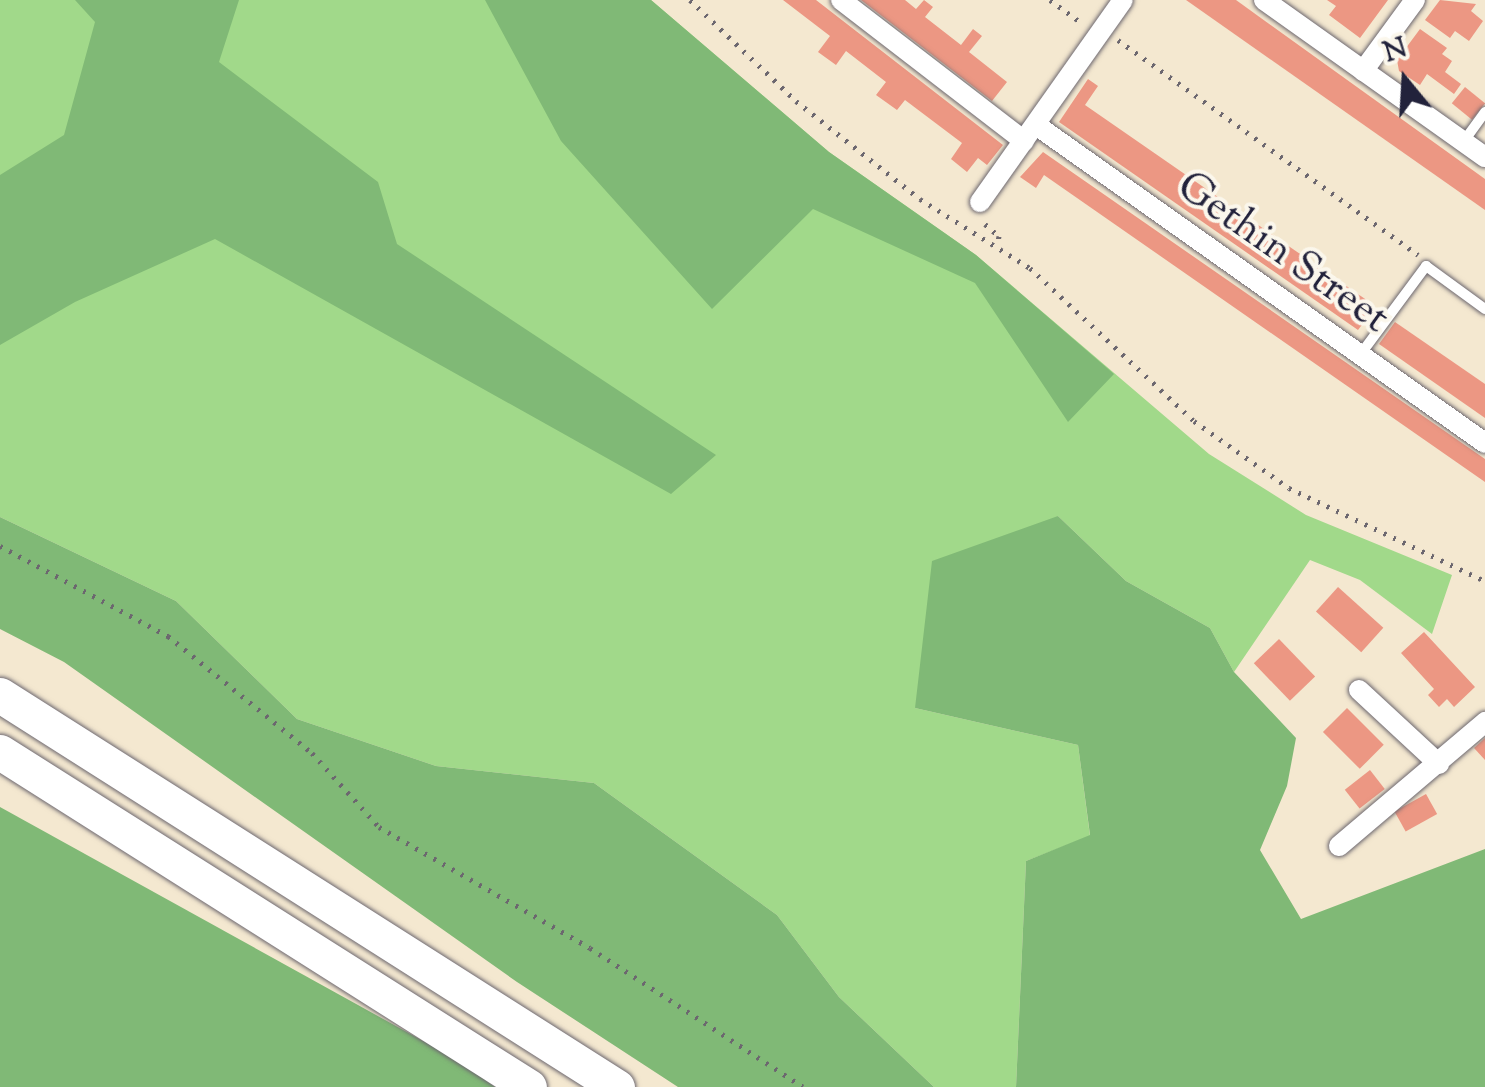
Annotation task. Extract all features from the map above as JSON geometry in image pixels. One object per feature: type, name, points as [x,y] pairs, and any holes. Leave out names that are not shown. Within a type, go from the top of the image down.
[{"type":"highway","points":[[0,695],[618,1087]]},
{"type":"highway","points":[[0,752],[529,1087]]},
{"type":"street","name":"Gethin Street","points":[[842,0],[1485,443]]},
{"type":"street","points":[[980,202],[1123,0]]},
{"type":"street","points":[[1363,70],[1415,0]]},
{"type":"street","points":[[1267,1],[1485,157]]},
{"type":"street","points":[[1360,690],[1439,764]]},
{"type":"street","points":[[1339,846],[1485,722]]},
{"type":"lane","points":[[1464,141],[1485,112]]},
{"type":"lane","points":[[1360,356],[1426,266],[1485,309]]},
{"type":"path","points":[[690,0],[796,100],[920,199],[1030,268],[1194,421],[1289,488],[1485,581]]},
{"type":"path","points":[[1050,0],[1423,259]]},
{"type":"path","points":[[0,546],[168,636],[312,753],[379,827],[590,948],[803,1087]]},
{"type":"green space","points":[[0,0],[651,0],[829,152],[976,255],[1209,454],[1306,515],[1452,575],[1432,634],[1360,580],[1310,560],[1234,672],[1210,628],[1126,581],[1058,516],[915,708],[1078,745],[1090,836],[1026,861],[1016,1087],[934,1087],[839,997],[777,915],[594,783],[436,766],[297,719],[176,601],[0,517]]},
{"type":"green space","points":[[75,0],[239,0],[219,62],[378,182],[397,244],[716,455],[671,494],[215,239],[75,302],[0,345],[0,175],[64,135],[95,22]]},
{"type":"green space","points":[[485,0],[651,0],[829,152],[976,255],[1114,374],[1068,422],[975,283],[813,209],[712,309],[561,141]]},
{"type":"green space","points":[[1058,516],[1126,581],[1210,628],[1234,672],[1296,738],[1287,786],[1260,850],[1301,919],[1485,849],[1485,1087],[1016,1087],[1026,861],[1090,835],[1078,745],[915,708],[932,561]]},
{"type":"green space","points":[[0,517],[176,601],[297,719],[436,766],[594,783],[777,915],[839,997],[934,1087],[678,1087],[517,982],[64,662],[0,629]]},
{"type":"green space","points":[[0,807],[452,1057],[495,1087],[0,1087]]},
{"type":"building","points":[[783,0],[816,0],[1003,145],[987,165],[978,158],[967,172],[951,159],[962,143],[905,100],[897,110],[876,95],[886,82],[846,51],[836,65],[818,52],[830,36]]},
{"type":"building","points":[[861,0],[905,0],[916,9],[924,0],[933,7],[925,17],[961,45],[973,29],[982,36],[969,52],[1007,82],[992,101]]},
{"type":"building","points":[[1186,0],[1236,0],[1485,179],[1485,210]]},
{"type":"building","points":[[1327,0],[1388,0],[1360,38],[1329,15],[1336,6]]},
{"type":"building","points":[[1440,0],[1476,4],[1471,11],[1483,21],[1469,41],[1455,31],[1450,38],[1425,20]]},
{"type":"building","points":[[1420,29],[1447,48],[1442,54],[1452,61],[1445,72],[1461,84],[1454,94],[1427,74],[1420,85],[1399,71],[1397,60]]},
{"type":"building","points":[[1088,79],[1098,86],[1085,105],[1368,301],[1363,309],[1370,314],[1358,330],[1059,122]]},
{"type":"building","points":[[1465,87],[1485,103],[1472,120],[1452,103]]},
{"type":"building","points":[[1043,152],[1485,459],[1485,482],[1044,175],[1036,188],[1020,177]]},
{"type":"building","points":[[1395,322],[1485,384],[1485,418],[1379,344]]},
{"type":"building","points":[[1338,587],[1383,628],[1361,652],[1316,612]]},
{"type":"building","points":[[1424,632],[1475,687],[1454,707],[1447,699],[1439,707],[1428,695],[1434,689],[1401,653]]},
{"type":"building","points":[[1279,639],[1315,676],[1290,701],[1254,663]]},
{"type":"building","points":[[1347,708],[1384,745],[1360,769],[1323,732]]},
{"type":"building","points":[[1485,738],[1485,760],[1474,748]]},
{"type":"building","points":[[1370,770],[1385,789],[1360,809],[1345,790]]},
{"type":"building","points":[[1426,794],[1437,814],[1406,832],[1395,811]]}]
